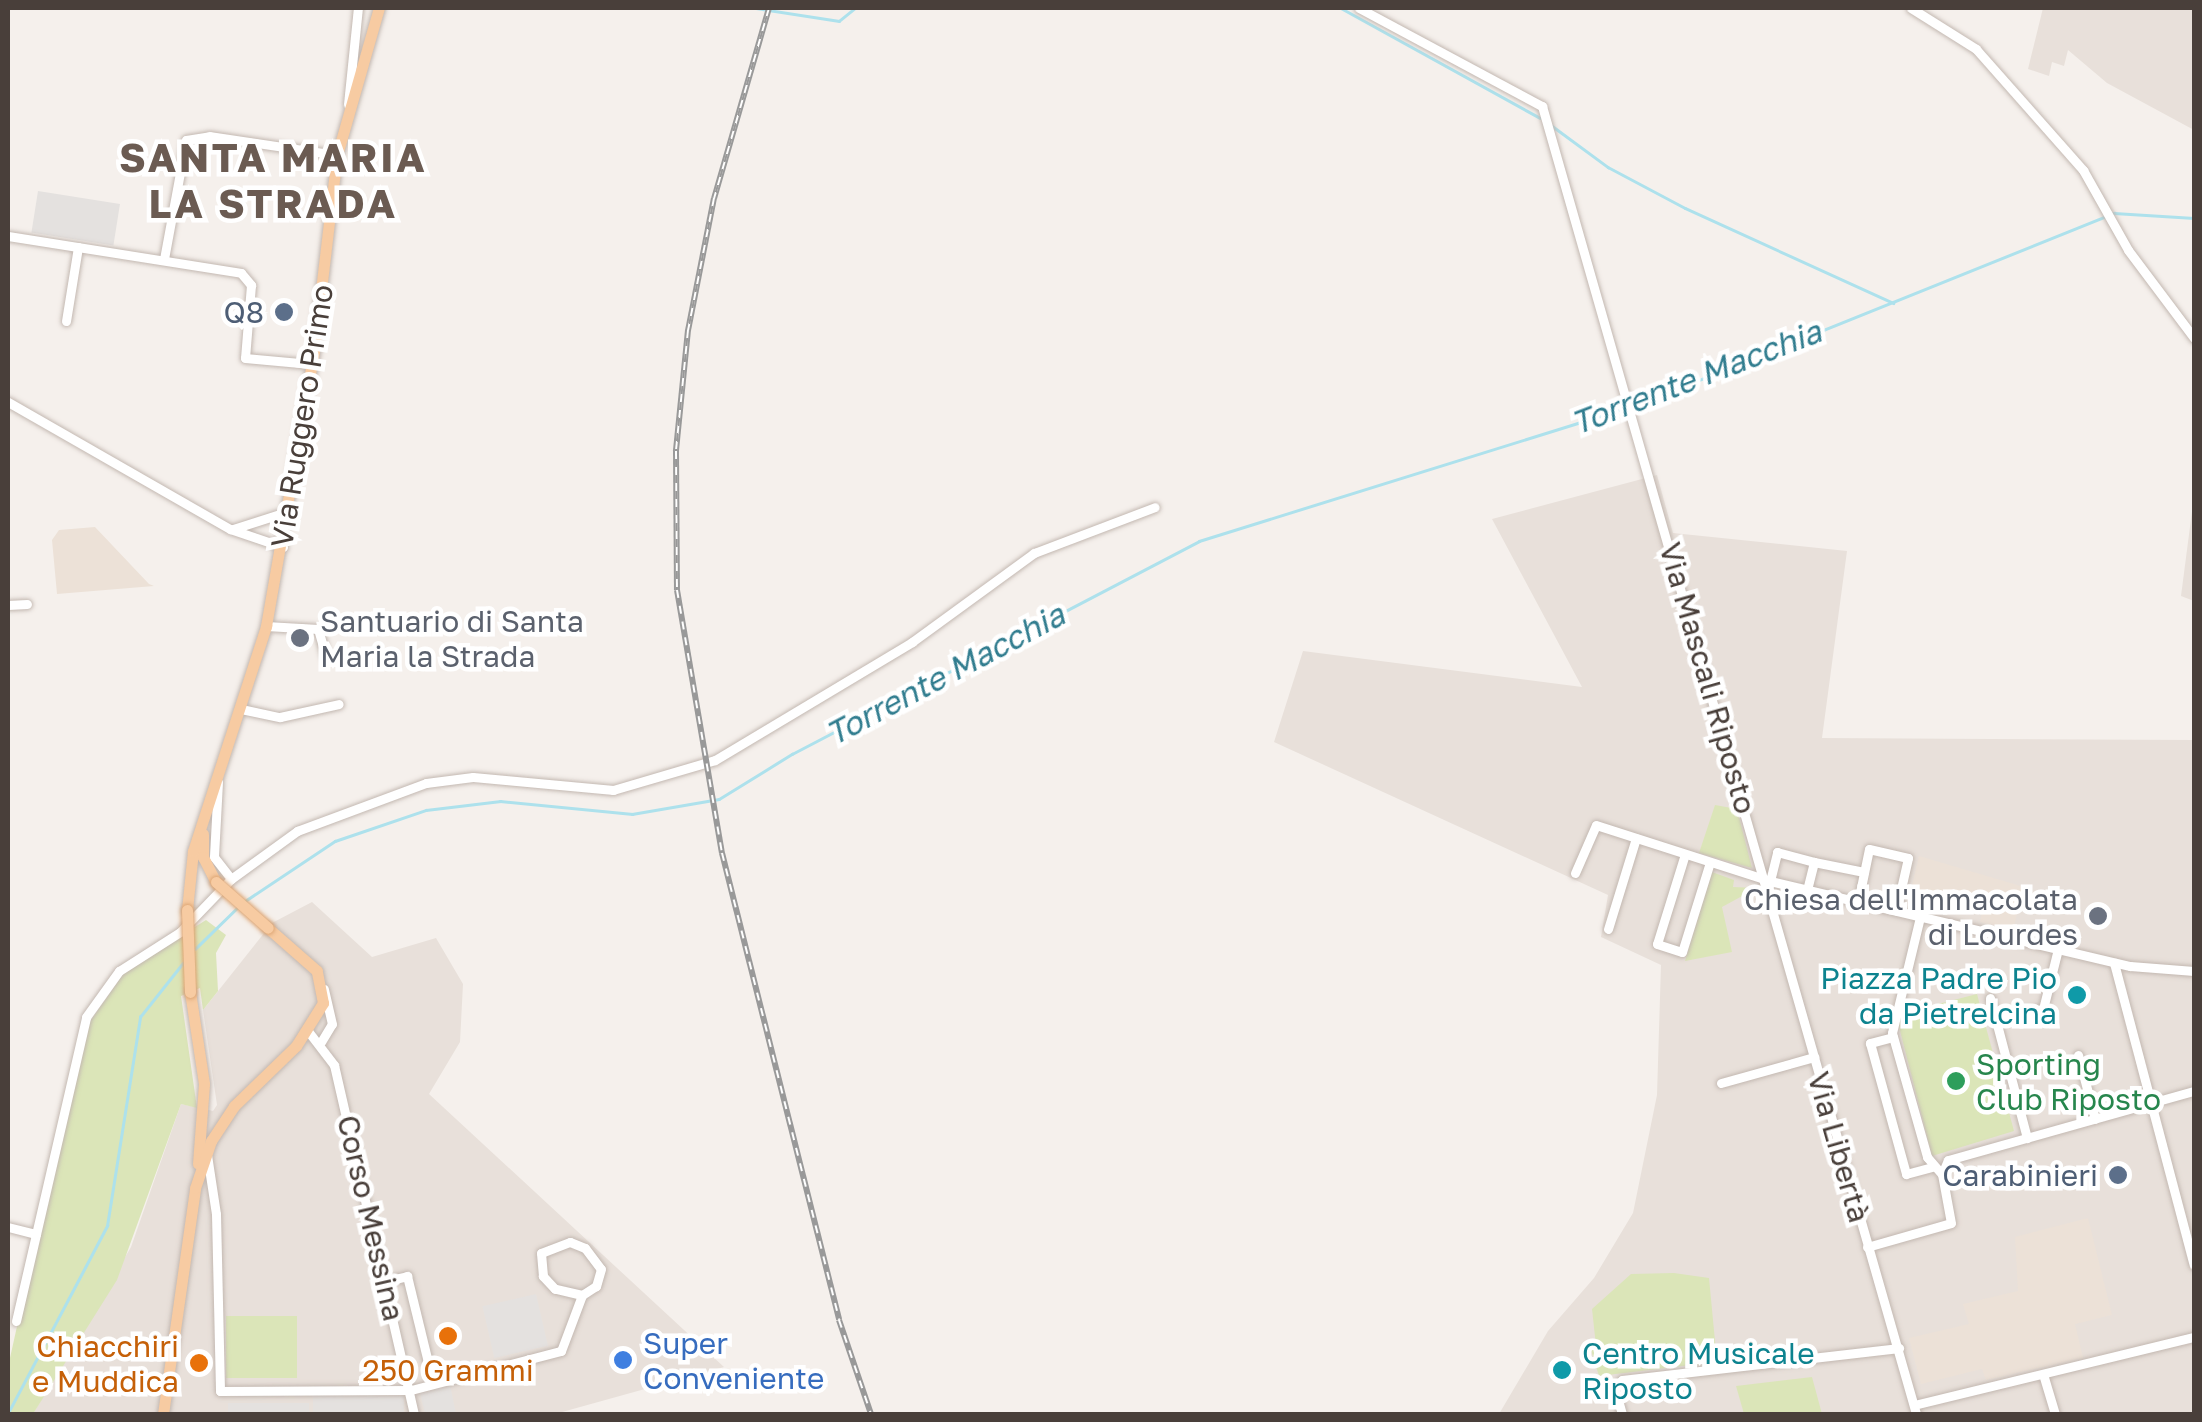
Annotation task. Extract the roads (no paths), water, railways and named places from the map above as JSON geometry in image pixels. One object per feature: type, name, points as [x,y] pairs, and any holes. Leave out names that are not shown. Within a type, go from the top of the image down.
[{"type":"main road","name":"Via Ruggero Primo","points":[[204,1084],[190,992],[188,893],[206,820],[266,626],[283,547],[312,364],[337,155],[348,104],[379,8]]},
{"type":"main road","points":[[195,1188],[207,1152],[225,1118],[308,1031],[324,988],[308,961],[216,882],[203,857],[206,820]]},
{"type":"main road","points":[[188,893],[199,877],[216,882]]},
{"type":"main road","points":[[204,1084],[211,1116],[225,1118]]},
{"type":"main road","points":[[163,1414],[195,1188],[204,1084]]},
{"type":"street","points":[[348,104],[358,8]]},
{"type":"street","name":"Via Mascali Riposto","points":[[1359,8],[1534,99],[1546,118],[1767,880]]},
{"type":"street","points":[[1911,8],[1976,49],[2083,170],[2111,224],[2194,338]]},
{"type":"street","points":[[164,259],[186,140],[210,136],[337,155]]},
{"type":"street","points":[[8,236],[242,273],[250,285],[245,358],[312,364]]},
{"type":"street","points":[[66,321],[78,247]]},
{"type":"street","points":[[8,402],[230,529],[283,547]]},
{"type":"street","points":[[16,1321],[86,1017],[119,971],[180,932],[231,879],[312,822],[426,783],[473,777],[613,790],[715,760],[912,642],[1034,553],[1154,507]]},
{"type":"street","points":[[230,529],[289,511]]},
{"type":"street","points":[[8,605],[27,604]]},
{"type":"street","points":[[266,626],[318,628],[326,657]]},
{"type":"street","points":[[241,709],[280,718],[339,704]]},
{"type":"street","points":[[218,782],[222,801],[212,850],[216,865],[231,879]]},
{"type":"street","points":[[1574,873],[1596,825],[1807,890],[2114,963],[2194,972]]},
{"type":"street","points":[[1608,929],[1636,838]]},
{"type":"street","points":[[1858,902],[1869,849],[1908,858],[1896,911]]},
{"type":"street","points":[[1767,880],[1777,852],[1864,872]]},
{"type":"street","points":[[1686,854],[1658,944],[1682,952],[1710,862]]},
{"type":"street","points":[[1807,890],[1814,862]]},
{"type":"street","name":"Via Libertà","points":[[1767,880],[1915,1410]]},
{"type":"street","points":[[1920,917],[1893,1036],[1932,1166],[1942,1174]]},
{"type":"street","points":[[1996,1018],[2044,1009],[2058,950]]},
{"type":"street","points":[[2114,963],[2194,1265]]},
{"type":"street","points":[[308,1031],[321,1042],[332,1024],[324,988]]},
{"type":"street","points":[[1990,998],[2027,1138]]},
{"type":"street","points":[[1893,1036],[1870,1043],[1906,1174],[1932,1166]]},
{"type":"street","name":"Corso Messina","points":[[321,1042],[334,1065],[417,1414]]},
{"type":"street","points":[[2078,1055],[2095,1119]]},
{"type":"street","points":[[1721,1083],[1814,1056]]},
{"type":"street","points":[[1867,1246],[1951,1223],[1942,1174],[1948,1160],[2194,1091]]},
{"type":"street","points":[[207,1152],[216,1214],[220,1391],[412,1393],[433,1383],[561,1351],[582,1294],[601,1278],[597,1259],[570,1242],[541,1253],[547,1284],[582,1294]]},
{"type":"street","points":[[8,1227],[36,1234]]},
{"type":"street","points":[[386,1281],[408,1276],[433,1383]]},
{"type":"street","points":[[1915,1410],[2194,1337]]},
{"type":"street","points":[[1622,1414],[1618,1384],[1899,1348]]},
{"type":"street","points":[[2044,1374],[2055,1414]]},
{"type":"waterway","points":[[756,8],[839,21],[855,8]]},
{"type":"waterway","points":[[1341,8],[1540,118]]},
{"type":"waterway","points":[[1551,125],[1608,167],[1685,208],[1893,303]]},
{"type":"waterway","name":"Torrente Macchia","points":[[1632,407],[2114,213],[2194,218]]},
{"type":"waterway","name":"Torrente Macchia","points":[[245,901],[335,841],[426,810],[500,801],[632,814],[719,799],[792,754],[1199,541],[1624,409]]},
{"type":"waterway","name":"Torrente Macchia","points":[[195,949],[239,906]]},
{"type":"waterway","name":"Torrente Macchia","points":[[8,1413],[107,1226],[140,1017],[183,963]]},
{"type":"railway","points":[[769,8],[714,198],[688,330],[676,451],[677,590],[722,853],[839,1320],[871,1414]]},
{"type":"place","name":"Q8","points":[[284,312]]},
{"type":"place","name":"Santuario di Santa Maria la Strada","points":[[300,638]]},
{"type":"place","name":"Chiesa dell'Immacolata di Lourdes","points":[[2098,916]]},
{"type":"place","name":"Piazza Padre Pio da Pietrelcina","points":[[2077,995]]},
{"type":"place","name":"Sporting Club Riposto","points":[[1956,1081]]},
{"type":"place","name":"Carabinieri","points":[[2118,1175]]},
{"type":"place","name":"250 Grammi","points":[[448,1336]]},
{"type":"place","name":"Super Conveniente","points":[[623,1360]]},
{"type":"place","name":"Chiacchiri e Muddica","points":[[199,1363]]},
{"type":"place","name":"Centro Musicale Riposto","points":[[1562,1370]]},
{"type":"district","name":"SANTA MARIA LA STRADA","points":[[273,180]]}]
